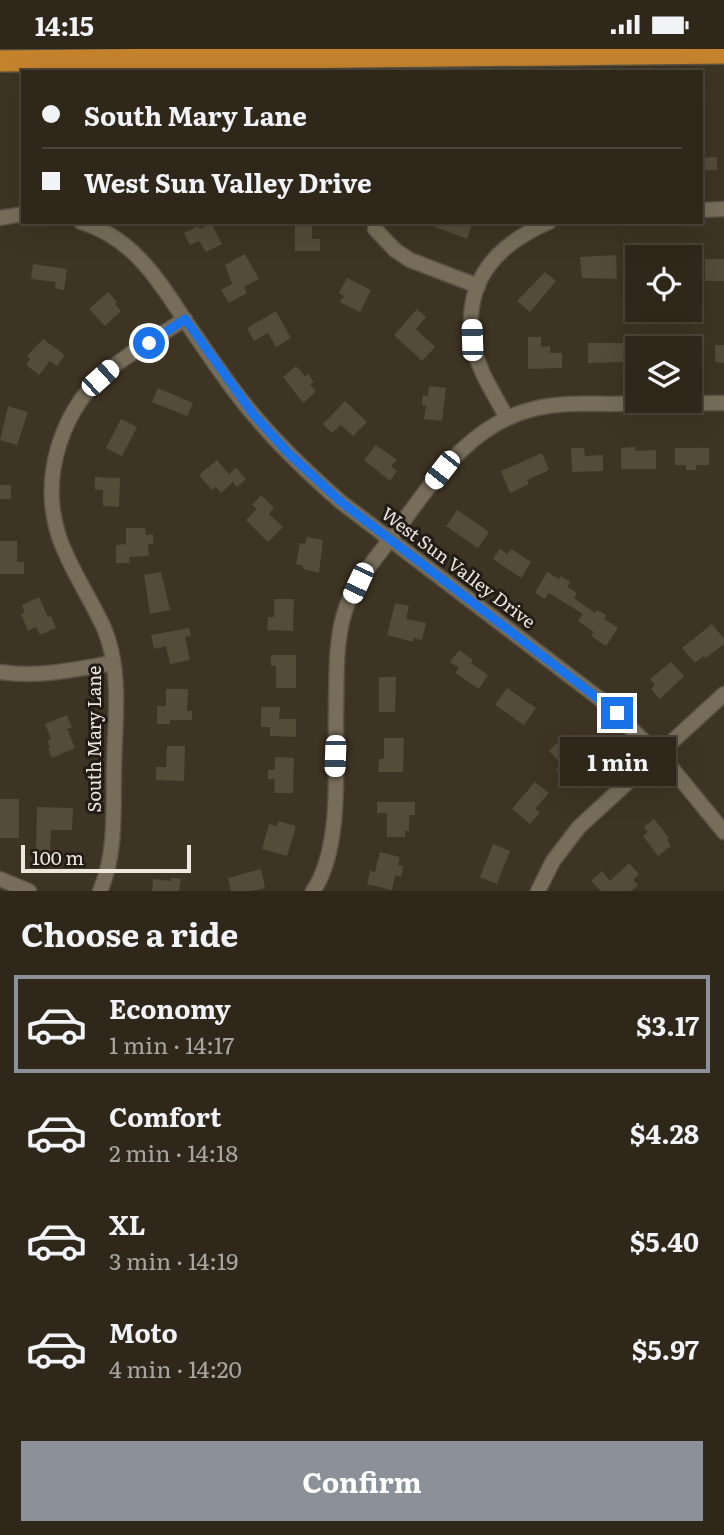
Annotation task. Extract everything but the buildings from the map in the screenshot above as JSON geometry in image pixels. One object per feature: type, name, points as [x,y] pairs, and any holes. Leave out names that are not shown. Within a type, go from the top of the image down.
[{"type":"highway","points":[[0,61],[724,53]]},
{"type":"street","points":[[703,209],[724,209]]},
{"type":"street","points":[[0,218],[21,214]]},
{"type":"street","name":"West Sun Valley Drive","points":[[86,224],[107,233],[146,263],[234,390],[288,453],[341,502],[600,699],[658,754],[724,832]]},
{"type":"street","points":[[507,418],[478,360],[472,340],[474,297],[489,265],[502,249],[522,234],[544,224]]},
{"type":"street","points":[[374,229],[395,250],[410,260],[478,286]]},
{"type":"street","name":"South Mary Lane","points":[[100,891],[110,853],[112,822],[115,687],[113,663],[103,628],[66,553],[55,523],[52,490],[56,454],[68,420],[84,395],[100,378],[113,366],[185,319]]},
{"type":"street","points":[[313,891],[325,869],[333,835],[339,635],[348,603],[358,583],[442,470],[457,453],[483,433],[507,418],[530,409],[568,404],[724,403]]},
{"type":"street","points":[[0,672],[51,673],[113,663]]},
{"type":"street","points":[[538,891],[553,861],[573,835],[724,694]]},
{"type":"street","points":[[0,879],[29,891]]},
{"type":"route","points":[[149,343],[185,319],[253,414],[316,481],[617,713]]}]
